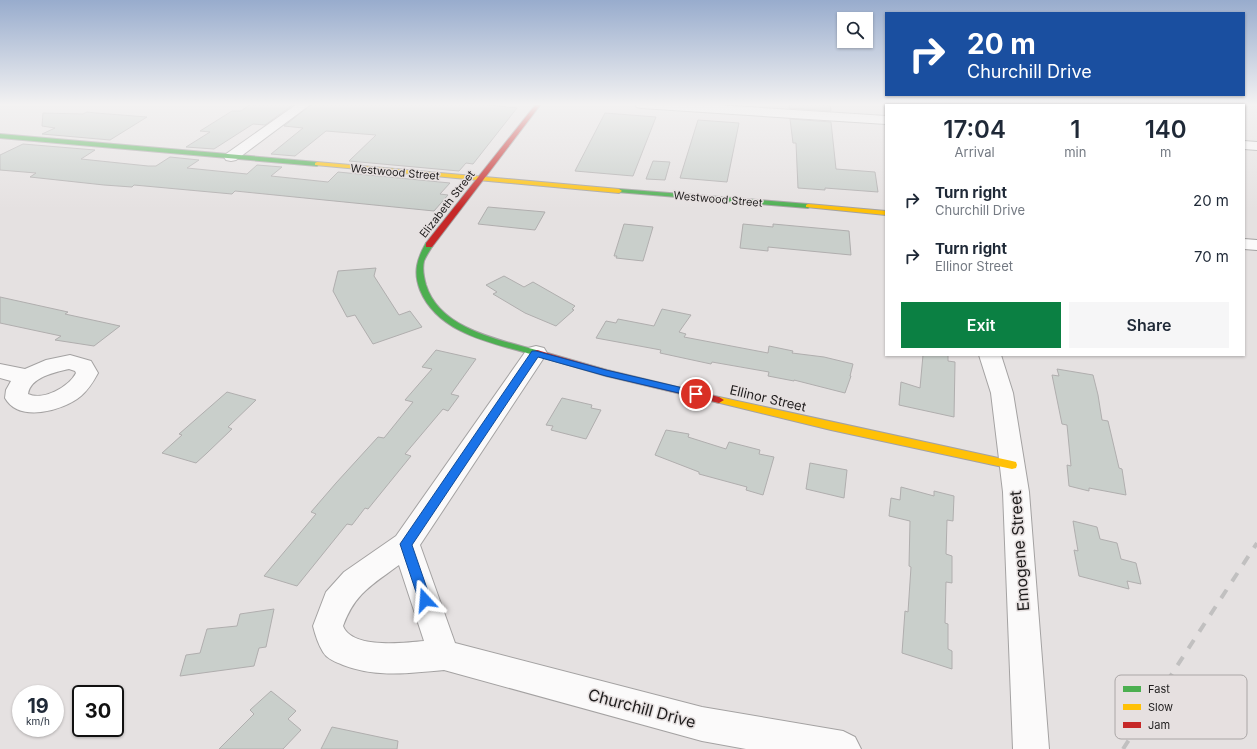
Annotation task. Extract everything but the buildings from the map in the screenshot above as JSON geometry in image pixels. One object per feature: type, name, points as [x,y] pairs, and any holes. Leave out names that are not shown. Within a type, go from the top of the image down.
[{"type":"street","name":"Westwood Street","points":[[32,139],[480,179],[885,213]]},
{"type":"street","points":[[231,157],[256,139]]},
{"type":"street","name":"Elizabeth Street","points":[[420,263],[431,242],[512,139]]},
{"type":"street","points":[[1245,145],[1257,146]]},
{"type":"street","points":[[1245,244],[1257,245]]},
{"type":"street","name":"Ellinor Street","points":[[420,263],[421,285],[431,304],[445,319],[467,330],[536,353],[606,373],[823,425],[1012,465]]},
{"type":"street","name":"Churchill Drive","points":[[536,353],[406,544],[354,581],[337,602],[328,626],[335,643],[354,655],[380,659],[444,655],[702,724],[843,749]]},
{"type":"street","name":"Emogene Street","points":[[990,356],[1002,393],[1016,492],[1031,749]]},
{"type":"street","points":[[0,371],[28,377]]},
{"type":"street","points":[[406,544],[444,655]]},
{"type":"railway","points":[[1171,675],[1257,543]]},
{"type":"railway","points":[[1123,749],[1130,739]]},
{"type":"traffic: fast","points":[[33,139],[317,164]]},
{"type":"traffic: fast","points":[[619,191],[808,206]]},
{"type":"traffic: fast","points":[[429,245],[420,264],[421,279],[429,301],[439,313],[444,318],[462,328],[488,338],[537,353]]},
{"type":"traffic: slow","points":[[317,164],[619,191]]},
{"type":"traffic: slow","points":[[808,206],[885,213]]},
{"type":"traffic: slow","points":[[719,400],[1012,465]]},
{"type":"traffic: jam","points":[[429,245],[512,139]]},
{"type":"traffic: jam","points":[[537,353],[606,373],[719,400]]},
{"type":"route","points":[[425,600],[406,544],[536,353],[606,373],[696,394]]}]
